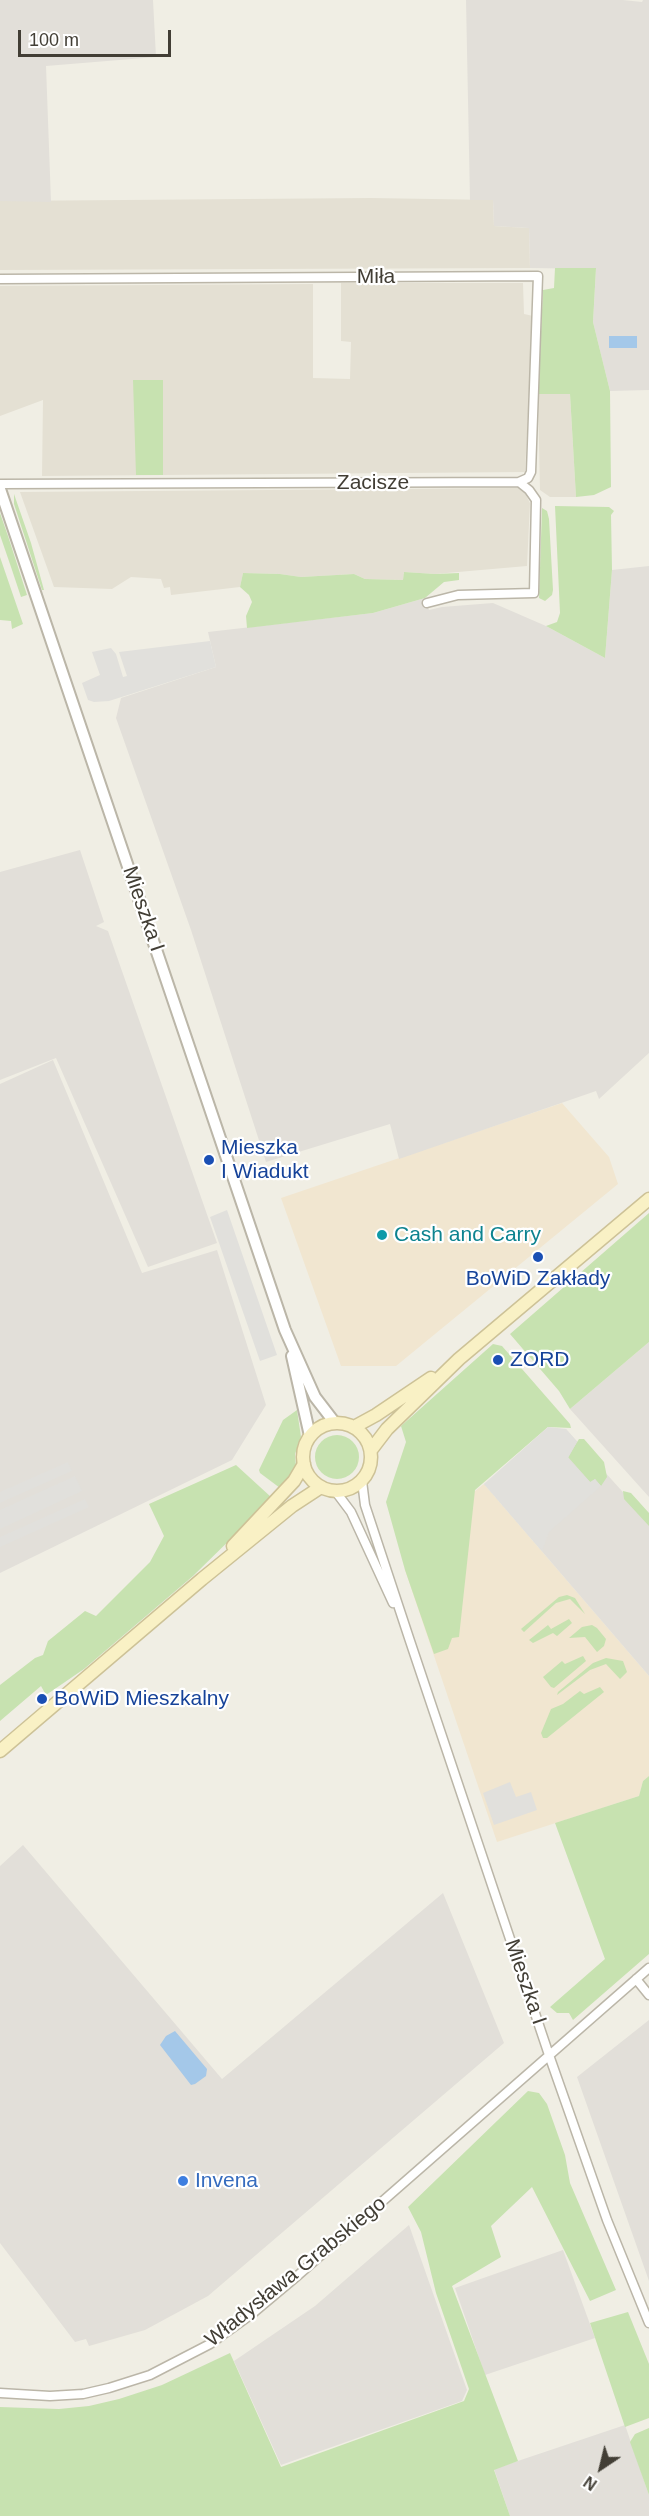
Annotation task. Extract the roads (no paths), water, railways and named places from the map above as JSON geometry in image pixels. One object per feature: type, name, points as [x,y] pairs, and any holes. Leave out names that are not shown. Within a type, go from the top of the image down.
[{"type":"main road","points":[[371,1450],[387,1429],[459,1359],[649,1198]]},
{"type":"main road","points":[[354,1427],[376,1415],[459,1359]]},
{"type":"main road","points":[[335,1423],[354,1427],[368,1441],[371,1450],[372,1461],[369,1472],[362,1481],[350,1489],[336,1491],[321,1487],[313,1481],[304,1464],[303,1454],[310,1436],[325,1425],[335,1423]]},
{"type":"main road","points":[[202,1580],[288,1488],[304,1464]]},
{"type":"main road","points":[[0,1751],[202,1580],[292,1506],[321,1487]]},
{"type":"street","name":"Miła","points":[[0,279],[538,276],[531,472],[528,478],[519,482]]},
{"type":"street","name":"Zacisze","points":[[0,484],[519,482]]},
{"type":"street","points":[[427,603],[458,595],[534,593],[536,500],[519,482]]},
{"type":"street","name":"Mieszka I","points":[[0,489],[285,1330],[310,1436]]},
{"type":"street","name":"Mieszka I","points":[[285,1330],[315,1397],[335,1423]]},
{"type":"street","name":"Mieszka I","points":[[362,1481],[366,1505],[409,1638],[549,2055],[607,2220],[649,2323]]},
{"type":"street","name":"Mieszka I","points":[[336,1491],[351,1512],[409,1638]]},
{"type":"street","name":"Władysława Grabskiego","points":[[0,2393],[50,2396],[109,2388],[150,2375],[210,2344],[253,2313],[296,2277],[649,1968]]},
{"type":"street","points":[[636,1979],[649,1995]]},
{"type":"water","points":[[609,336],[637,336],[637,348],[609,348]]},
{"type":"water","points":[[175,2031],[207,2069],[206,2076],[195,2084],[191,2085],[160,2045],[166,2036]]},
{"type":"place","name":"Mieszka I Wiadukt","points":[[209,1160]]},
{"type":"place","name":"Cash and Carry","points":[[382,1235]]},
{"type":"place","name":"BoWiD Zakłady","points":[[538,1257]]},
{"type":"place","name":"ZORD","points":[[498,1360]]},
{"type":"place","name":"BoWiD Mieszkalny","points":[[42,1699]]},
{"type":"place","name":"Invena","points":[[183,2181]]}]
